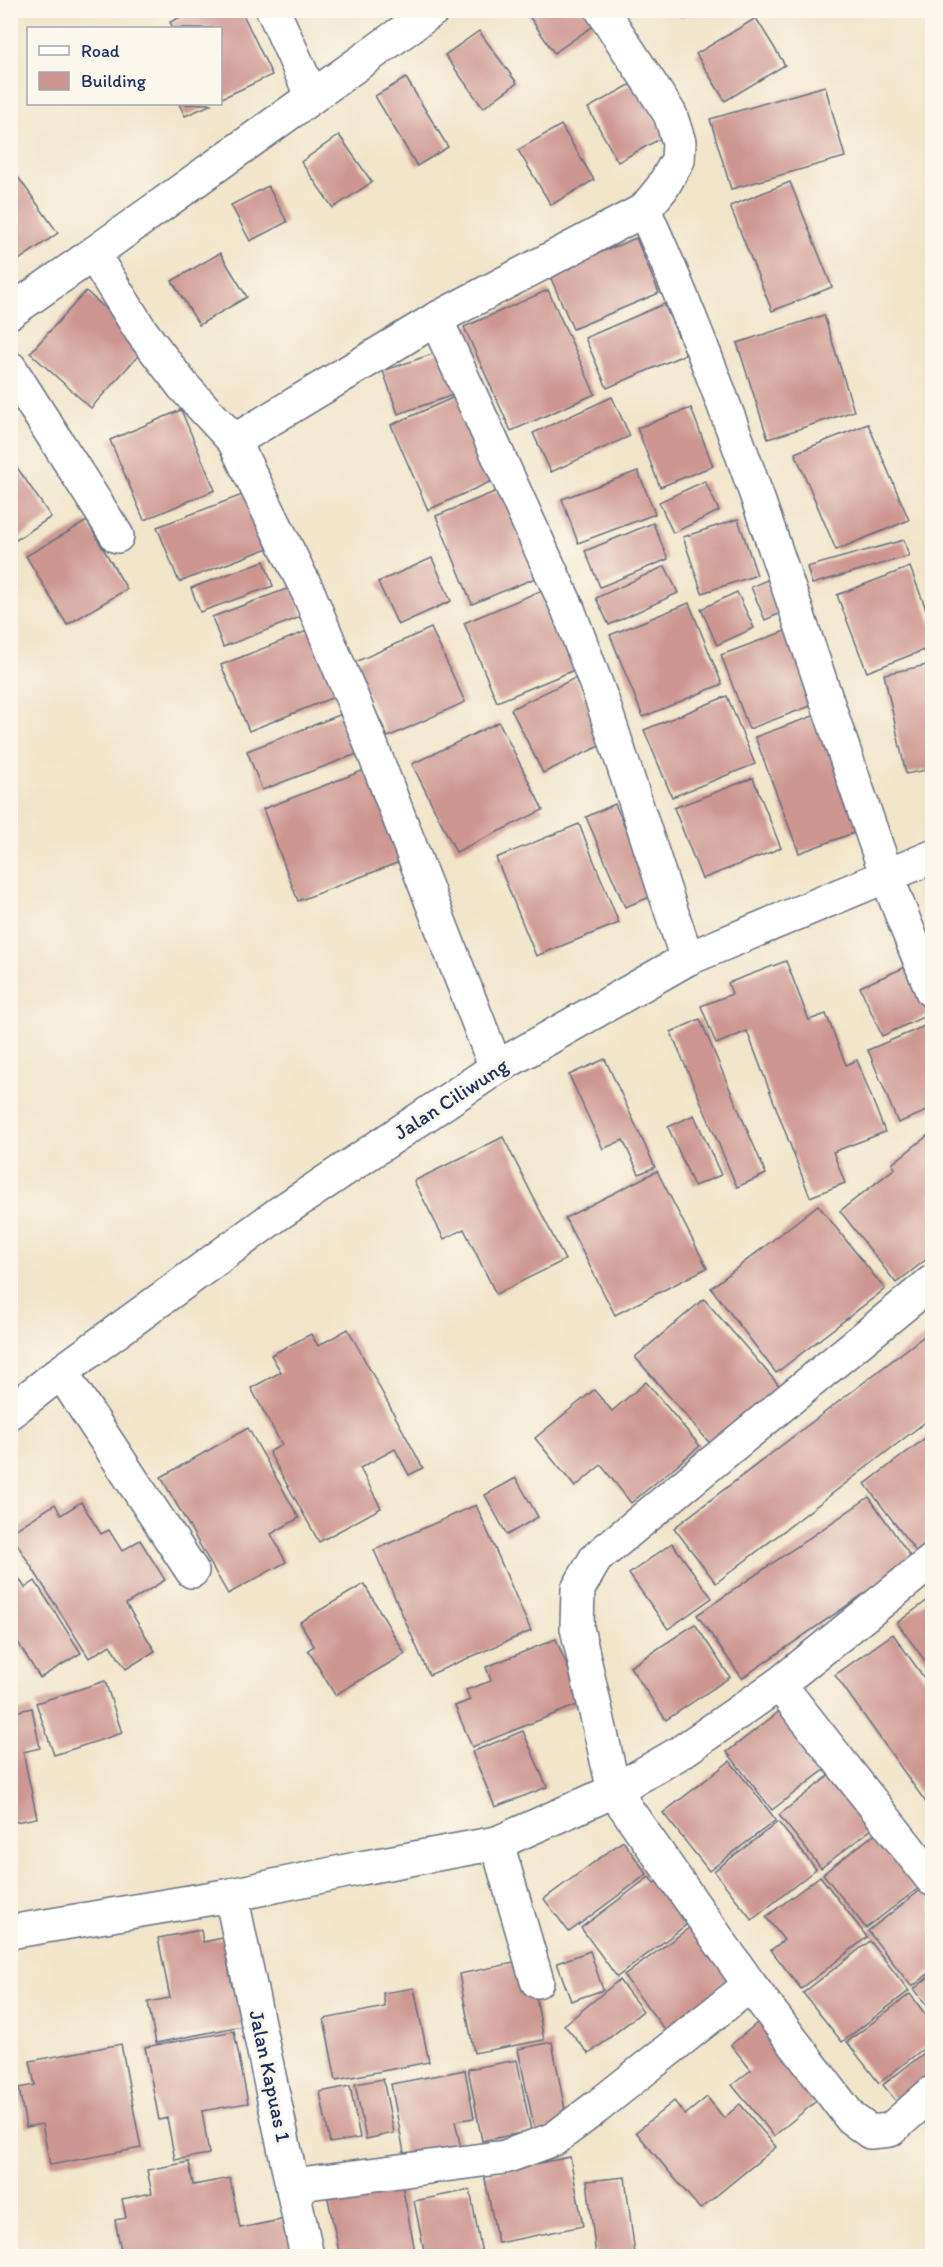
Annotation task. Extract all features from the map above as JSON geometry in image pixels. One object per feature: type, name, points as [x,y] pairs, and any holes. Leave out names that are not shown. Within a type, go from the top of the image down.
[{"type":"street","points":[[273,10],[312,97]]},
{"type":"street","points":[[10,312],[434,10]]},
{"type":"street","points":[[234,441],[436,319],[644,210],[663,188],[678,160],[679,142],[670,114],[602,10]]},
{"type":"street","points":[[644,210],[665,256],[732,425],[886,875],[933,991]]},
{"type":"street","points":[[93,254],[141,332],[183,386],[234,441],[309,594],[366,732],[496,1068]]},
{"type":"street","points":[[436,319],[568,609],[602,700],[687,959]]},
{"type":"street","points":[[10,368],[117,536]]},
{"type":"street","name":"Jalan Ciliwung","points":[[10,1412],[61,1372],[278,1214],[496,1068],[687,959],[933,857]]},
{"type":"street","points":[[933,1281],[597,1558],[578,1588],[577,1629],[614,1791],[750,1985],[850,2118],[870,2132],[890,2130],[933,2093]]},
{"type":"street","points":[[61,1372],[192,1571]]},
{"type":"street","points":[[10,1932],[231,1895],[361,1868],[497,1844],[614,1791],[681,1752],[779,1683],[933,1561]]},
{"type":"street","points":[[779,1683],[933,1879]]},
{"type":"street","points":[[497,1844],[537,1981]]},
{"type":"street","name":"Jalan Kapuas 1","points":[[231,1895],[307,2256]]},
{"type":"street","points":[[293,2185],[505,2157],[554,2139],[750,1985]]},
{"type":"building","points":[[196,10],[241,10],[272,75],[222,98],[222,27],[172,27],[170,22]]},
{"type":"building","points":[[525,10],[587,10],[596,24],[554,53]]},
{"type":"building","points":[[676,10],[693,10],[681,18]]},
{"type":"building","points":[[756,18],[785,65],[725,101],[696,54]]},
{"type":"building","points":[[479,31],[517,83],[483,108],[445,55]]},
{"type":"building","points":[[406,78],[448,147],[417,166],[375,96]]},
{"type":"building","points":[[635,82],[665,136],[618,162],[588,108]]},
{"type":"building","points":[[825,86],[845,157],[731,189],[710,119]]},
{"type":"building","points":[[180,105],[210,105],[185,116]]},
{"type":"building","points":[[561,125],[594,180],[551,205],[518,150]]},
{"type":"building","points":[[339,135],[372,182],[333,208],[301,162]]},
{"type":"building","points":[[18,177],[58,233],[10,266],[10,182]]},
{"type":"building","points":[[790,182],[832,287],[772,311],[730,206]]},
{"type":"building","points":[[268,186],[287,222],[250,241],[231,205]]},
{"type":"building","points":[[636,238],[659,293],[573,329],[549,274]]},
{"type":"building","points":[[220,253],[247,297],[199,325],[172,281]]},
{"type":"building","points":[[548,290],[595,394],[511,431],[464,327]]},
{"type":"building","points":[[86,291],[147,346],[91,408],[30,353]]},
{"type":"building","points":[[664,304],[686,354],[607,388],[585,338]]},
{"type":"building","points":[[824,315],[854,411],[768,439],[737,343]]},
{"type":"building","points":[[447,349],[462,392],[398,414],[383,371]]},
{"type":"building","points":[[466,392],[503,476],[428,510],[391,425]]},
{"type":"building","points":[[612,397],[630,436],[551,472],[533,433]]},
{"type":"building","points":[[691,408],[713,466],[660,487],[637,428]]},
{"type":"building","points":[[181,410],[215,490],[144,520],[110,440]]},
{"type":"building","points":[[868,424],[909,520],[836,550],[795,453]]},
{"type":"building","points":[[10,457],[51,517],[10,544]]},
{"type":"building","points":[[638,471],[655,514],[578,543],[562,499]]},
{"type":"building","points":[[705,481],[719,511],[673,533],[659,502]]},
{"type":"building","points":[[509,486],[545,574],[472,604],[436,516]]},
{"type":"building","points":[[253,491],[274,546],[179,582],[157,527]]},
{"type":"building","points":[[738,519],[757,575],[702,593],[683,537]]},
{"type":"building","points":[[87,521],[127,589],[67,625],[26,556]]},
{"type":"building","points":[[653,523],[668,559],[600,587],[585,551]]},
{"type":"building","points":[[904,540],[909,556],[812,584],[807,567]]},
{"type":"building","points":[[432,558],[451,601],[398,625],[378,582]]},
{"type":"building","points":[[264,561],[273,586],[200,612],[191,588]]},
{"type":"building","points":[[665,566],[678,593],[609,625],[596,598]]},
{"type":"building","points":[[910,567],[932,625],[932,647],[867,672],[837,595]]},
{"type":"building","points":[[774,577],[788,610],[765,620],[751,587]]},
{"type":"building","points":[[292,587],[303,616],[223,647],[212,617]]},
{"type":"building","points":[[545,589],[579,668],[497,702],[464,623]]},
{"type":"building","points":[[737,592],[754,628],[717,645],[701,609]]},
{"type":"building","points":[[689,603],[722,684],[643,717],[610,635]]},
{"type":"building","points":[[317,627],[344,693],[249,731],[221,665]]},
{"type":"building","points":[[431,628],[465,702],[388,737],[353,663]]},
{"type":"building","points":[[788,630],[816,704],[749,729],[721,655]]},
{"type":"building","points":[[932,664],[932,769],[906,774],[884,674]]},
{"type":"building","points":[[575,678],[606,743],[543,773],[511,709]]},
{"type":"building","points":[[727,696],[755,764],[672,797],[644,730]]},
{"type":"building","points":[[355,709],[370,749],[262,790],[247,751]]},
{"type":"building","points":[[824,712],[867,828],[799,853],[755,737]]},
{"type":"building","points":[[499,722],[543,810],[456,852],[412,764]]},
{"type":"building","points":[[375,766],[410,858],[298,901],[263,809]]},
{"type":"building","points":[[753,778],[781,848],[702,879],[674,808]]},
{"type":"building","points":[[615,804],[655,895],[625,907],[586,817]]},
{"type":"building","points":[[579,824],[619,923],[536,956],[496,858]]},
{"type":"building","points":[[786,961],[809,1020],[826,1014],[846,1065],[857,1060],[885,1132],[833,1152],[845,1183],[810,1197],[747,1031],[716,1044],[701,1006],[732,994],[728,983]]},
{"type":"building","points":[[915,963],[932,1002],[932,1013],[882,1036],[860,987]]},
{"type":"building","points":[[700,1019],[766,1174],[737,1187],[671,1032]]},
{"type":"building","points":[[932,1023],[932,1109],[898,1123],[868,1050]]},
{"type":"building","points":[[605,1059],[655,1167],[639,1174],[623,1140],[603,1149],[569,1075]]},
{"type":"building","points":[[694,1115],[721,1175],[694,1186],[668,1127]]},
{"type":"building","points":[[932,1132],[932,1255],[896,1283],[840,1211],[895,1168],[892,1164]]},
{"type":"building","points":[[503,1137],[565,1260],[496,1294],[464,1229],[444,1239],[414,1181]]},
{"type":"building","points":[[657,1171],[707,1268],[615,1315],[565,1218]]},
{"type":"building","points":[[818,1205],[885,1289],[776,1373],[711,1288]]},
{"type":"building","points":[[704,1299],[783,1390],[714,1448],[635,1357]]},
{"type":"building","points":[[348,1329],[423,1468],[409,1475],[395,1449],[360,1468],[381,1508],[319,1542],[269,1452],[282,1445],[251,1388],[281,1372],[271,1355],[311,1334],[318,1346]]},
{"type":"building","points":[[932,1330],[932,1417],[716,1583],[674,1528]]},
{"type":"building","points":[[646,1382],[700,1446],[631,1503],[601,1465],[575,1487],[535,1438],[594,1390],[612,1411]]},
{"type":"building","points":[[248,1428],[299,1518],[271,1534],[286,1562],[228,1594],[161,1477]]},
{"type":"building","points":[[932,1433],[932,1541],[917,1553],[865,1484]]},
{"type":"building","points":[[516,1478],[538,1517],[507,1535],[485,1495]]},
{"type":"building","points":[[869,1497],[913,1560],[742,1678],[697,1615]]},
{"type":"building","points":[[81,1502],[101,1534],[109,1530],[122,1551],[140,1540],[165,1580],[126,1604],[155,1651],[126,1669],[110,1645],[89,1658],[10,1533],[55,1504],[61,1515]]},
{"type":"building","points":[[476,1505],[531,1631],[429,1675],[374,1550]]},
{"type":"building","points":[[672,1543],[712,1598],[668,1629],[629,1574]]},
{"type":"building","points":[[10,1564],[25,1588],[35,1581],[81,1653],[40,1678],[10,1630]]},
{"type":"building","points":[[364,1584],[405,1654],[335,1695],[308,1650],[314,1646],[300,1622]]},
{"type":"building","points":[[932,1597],[932,1670],[897,1623]]},
{"type":"building","points":[[695,1624],[730,1677],[666,1720],[630,1667]]},
{"type":"building","points":[[893,1634],[932,1689],[932,1811],[835,1675]]},
{"type":"building","points":[[556,1639],[582,1703],[472,1747],[455,1706],[470,1700],[466,1690],[491,1681],[486,1667]]},
{"type":"building","points":[[105,1681],[122,1733],[54,1755],[36,1703]]},
{"type":"building","points":[[32,1708],[40,1748],[23,1752],[37,1818],[10,1823],[10,1713]]},
{"type":"building","points":[[781,1710],[827,1768],[772,1810],[727,1752]]},
{"type":"building","points":[[523,1731],[547,1787],[495,1807],[472,1752]]},
{"type":"building","points":[[730,1761],[776,1820],[709,1871],[663,1813]]},
{"type":"building","points":[[835,1771],[877,1825],[821,1868],[779,1815]]},
{"type":"building","points":[[778,1822],[816,1869],[752,1920],[714,1871]]},
{"type":"building","points":[[885,1826],[928,1881],[866,1928],[823,1874]]},
{"type":"building","points":[[623,1841],[647,1874],[569,1932],[544,1899]]},
{"type":"building","points":[[820,1876],[867,1937],[801,1989],[771,1950],[784,1940],[766,1917]]},
{"type":"building","points":[[649,1877],[654,1883],[663,1877],[694,1919],[617,1977],[581,1928]]},
{"type":"building","points":[[931,1882],[932,1971],[912,1987],[868,1931]]},
{"type":"building","points":[[693,1925],[739,1987],[671,2038],[624,1976]]},
{"type":"building","points":[[201,1930],[203,1942],[223,1938],[232,1986],[244,1984],[252,2024],[156,2043],[148,2002],[170,1998],[158,1938]]},
{"type":"building","points":[[870,1941],[909,1991],[842,2042],[803,1993]]},
{"type":"building","points":[[590,1951],[603,1990],[571,2001],[557,1963]]},
{"type":"building","points":[[529,1960],[544,2040],[474,2053],[459,1974]]},
{"type":"building","points":[[932,1974],[932,2012],[914,1989]]},
{"type":"building","points":[[619,1980],[643,2011],[589,2054],[564,2025]]},
{"type":"building","points":[[414,1988],[429,2062],[336,2080],[324,2019],[385,2007],[383,1993]]},
{"type":"building","points":[[910,1994],[932,2023],[932,2042],[879,2083],[847,2042]]},
{"type":"building","points":[[763,2018],[826,2093],[774,2136],[732,2085],[751,2070],[731,2045]]},
{"type":"building","points":[[234,2031],[248,2103],[202,2111],[209,2154],[175,2160],[167,2118],[159,2120],[145,2047]]},
{"type":"building","points":[[552,2042],[568,2126],[535,2132],[518,2049]]},
{"type":"building","points":[[121,2044],[141,2148],[50,2165],[42,2124],[26,2127],[19,2088],[35,2085],[30,2061]]},
{"type":"building","points":[[932,2047],[932,2087],[903,2110],[883,2085]]},
{"type":"building","points":[[517,2060],[531,2131],[482,2141],[468,2069]]},
{"type":"building","points":[[465,2070],[474,2118],[455,2121],[461,2148],[405,2158],[391,2084]]},
{"type":"building","points":[[383,2079],[394,2133],[366,2139],[355,2084]]},
{"type":"building","points":[[350,2086],[360,2138],[330,2143],[320,2092]]},
{"type":"building","points":[[707,2097],[724,2118],[740,2104],[776,2147],[700,2209],[636,2132],[674,2101],[685,2115]]},
{"type":"building","points":[[570,2157],[583,2226],[498,2243],[484,2174]]},
{"type":"building","points":[[189,2162],[193,2185],[230,2178],[240,2228],[291,2218],[298,2250],[262,2256],[122,2256],[115,2220],[126,2218],[122,2199],[152,2193],[147,2170]]},
{"type":"building","points":[[625,2177],[635,2254],[596,2256],[587,2181]]},
{"type":"building","points":[[401,2180],[416,2256],[340,2256],[327,2194]]},
{"type":"building","points":[[470,2190],[482,2254],[425,2256],[414,2201]]}]
